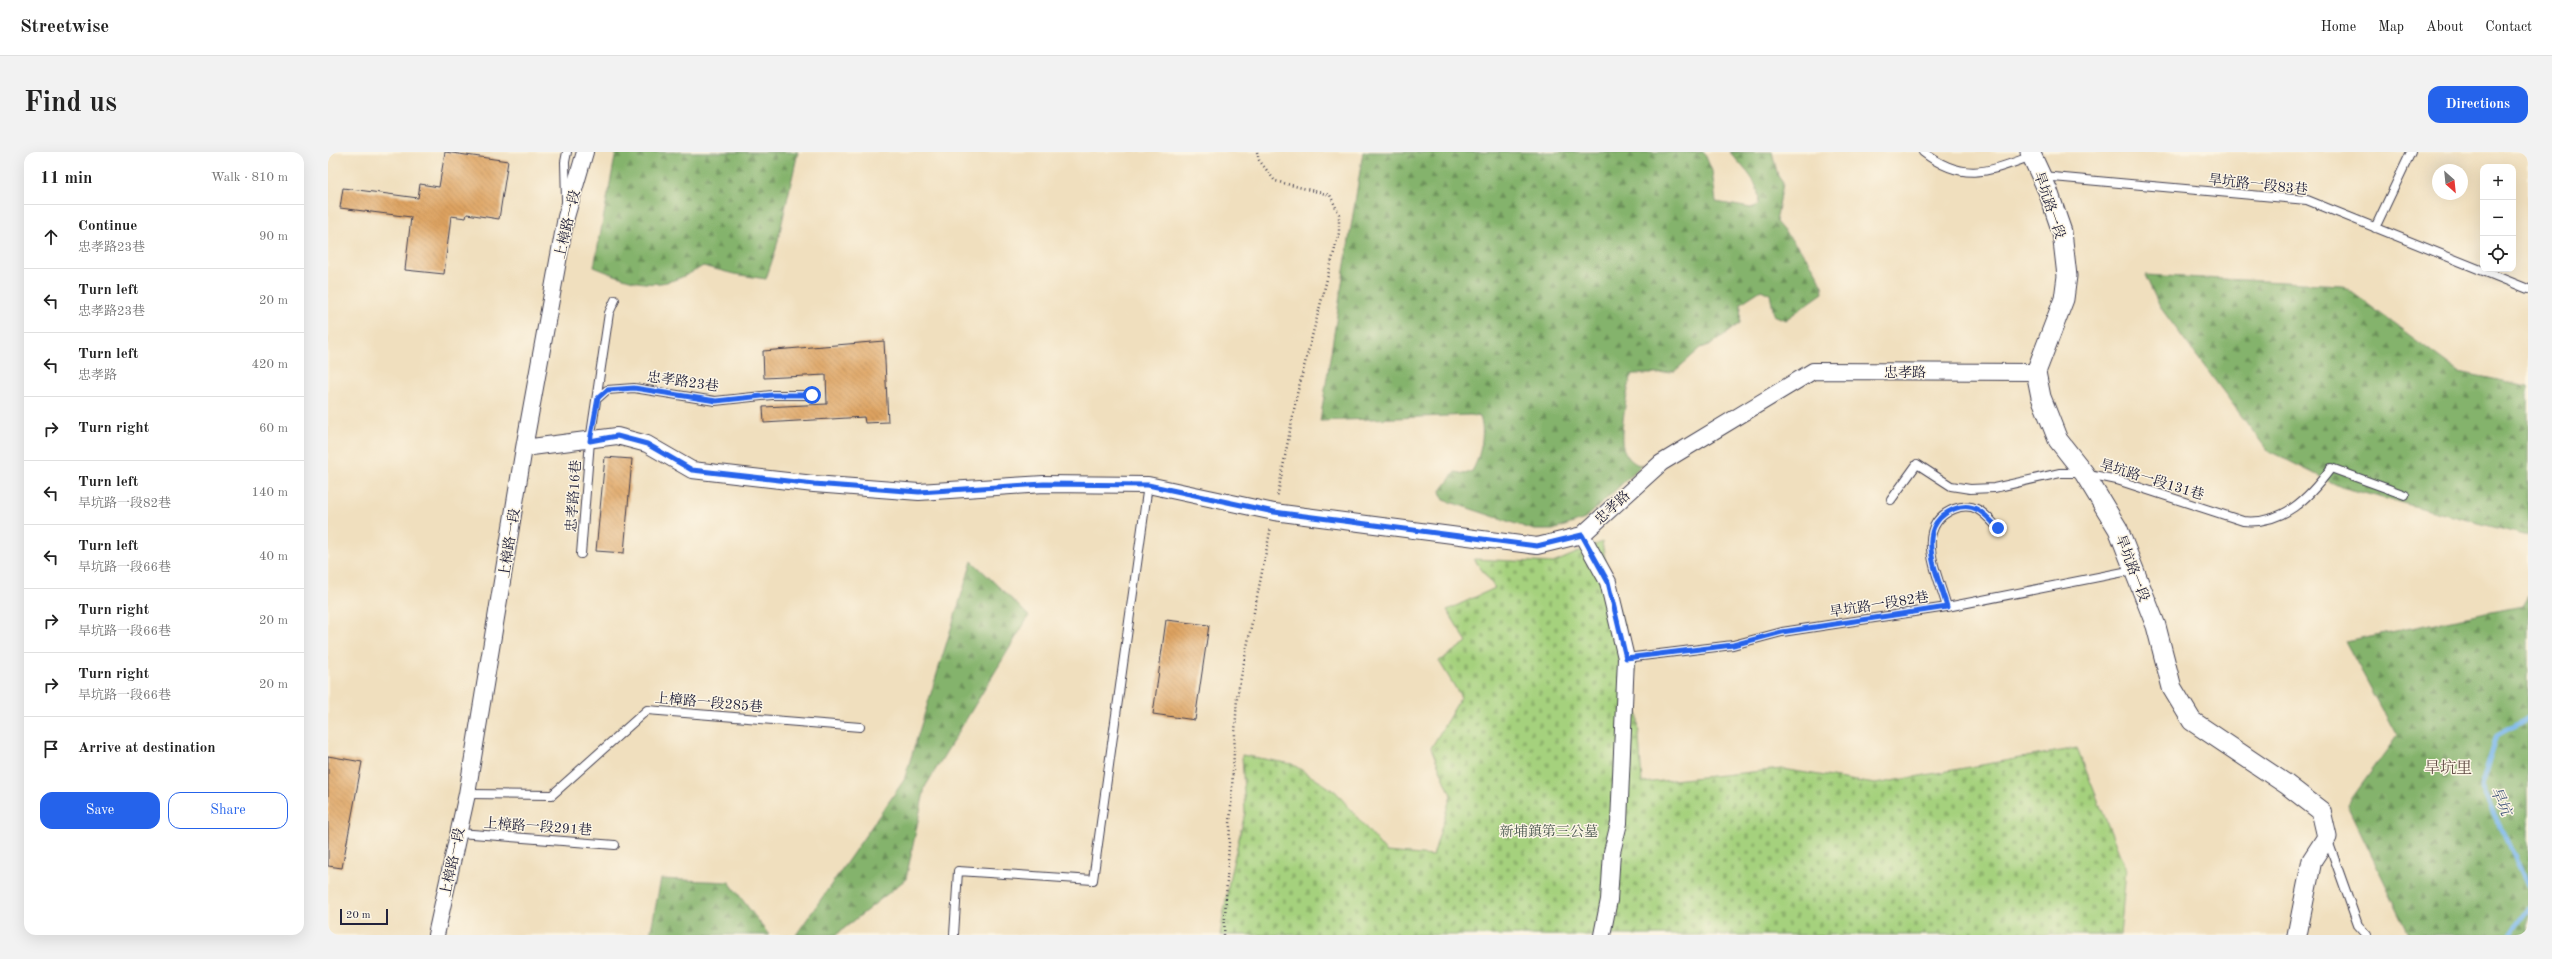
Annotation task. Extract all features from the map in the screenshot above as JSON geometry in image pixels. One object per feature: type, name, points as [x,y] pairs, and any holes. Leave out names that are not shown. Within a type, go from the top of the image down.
[{"type":"street","name":"上樟路一段","points":[[436,935],[467,794],[524,448],[566,217],[585,152]]},
{"type":"street","name":"旱坑路一段","points":[[2031,154],[2062,232],[2067,276],[2064,299],[2036,372],[2041,397],[2058,440],[2084,473],[2118,529],[2156,626],[2172,688],[2192,721],[2286,784],[2321,811],[2327,837]]},
{"type":"street","name":"忠孝路","points":[[524,448],[590,441],[617,436],[647,444],[692,470],[814,484],[919,492],[1044,484],[1148,485],[1274,512],[1537,546],[1582,535],[1661,462],[1813,371],[2036,372]]},
{"type":"street","points":[[1582,535],[1608,582],[1626,658],[1619,823],[1612,852],[1610,900],[1602,935]]},
{"type":"street","points":[[2297,935],[2312,860],[2327,837]]},
{"type":"lane","points":[[566,217],[565,162],[567,152]]},
{"type":"lane","points":[[1923,152],[1936,162],[1962,173],[1992,171],[2031,154]]},
{"type":"lane","points":[[2374,228],[2410,152]]},
{"type":"lane","name":"旱坑路一段83巷","points":[[2041,176],[2307,200],[2528,289]]},
{"type":"lane","points":[[590,441],[598,398],[609,313],[615,300]]},
{"type":"lane","name":"忠孝路23巷","points":[[598,398],[607,390],[634,388],[716,401],[772,395],[812,395]]},
{"type":"lane","name":"忠孝路16巷","points":[[581,554],[590,441]]},
{"type":"lane","name":"旱坑路一段131巷","points":[[1891,500],[1917,464],[1951,486],[1970,489],[1994,488],[2060,473],[2084,473],[2117,480],[2243,521],[2255,522],[2274,520],[2294,507],[2321,482],[2331,468],[2405,495]]},
{"type":"lane","points":[[954,935],[958,871],[1093,880],[1148,485]]},
{"type":"lane","points":[[1947,607],[1929,539],[1933,524],[1943,514],[1963,506],[1979,508],[1998,528]]},
{"type":"lane","name":"旱坑路一段82巷","points":[[1626,658],[1733,645],[1782,632],[1947,607],[2134,570]]},
{"type":"lane","name":"上樟路一段285巷","points":[[467,794],[552,795],[647,710],[860,727]]},
{"type":"lane","name":"上樟路一段291巷","points":[[459,833],[615,845]]},
{"type":"lane","points":[[2327,837],[2358,925],[2367,935]]},
{"type":"green space","points":[[616,152],[798,152],[776,249],[766,279],[734,274],[703,266],[688,275],[674,280],[661,283],[649,283],[637,282],[594,267]]},
{"type":"green space","points":[[1363,152],[1704,152],[1712,171],[1716,202],[1751,208],[1758,205],[1757,189],[1750,176],[1730,152],[1772,152],[1778,176],[1783,183],[1776,222],[1812,265],[1822,284],[1823,293],[1785,320],[1774,315],[1770,294],[1761,290],[1741,303],[1740,323],[1712,344],[1701,348],[1675,371],[1658,374],[1633,374],[1625,407],[1622,427],[1622,445],[1630,459],[1636,464],[1643,464],[1585,519],[1553,530],[1534,530],[1444,500],[1440,492],[1455,472],[1465,474],[1472,471],[1475,466],[1480,452],[1482,437],[1482,423],[1480,417],[1471,415],[1320,421]]},
{"type":"green space","points":[[2145,275],[2342,285],[2459,372],[2528,386],[2528,536],[2341,487],[2267,450],[2160,307]]},
{"type":"green space","name":"新埔鎮第三公墓","points":[[1602,542],[1607,571],[1634,659],[1642,783],[1782,769],[1875,784],[2077,748],[2126,870],[2120,935],[1220,935],[1230,876],[1245,813],[1242,755],[1292,764],[1336,792],[1386,852],[1433,856],[1451,795],[1431,748],[1461,697],[1439,661],[1467,642],[1447,610],[1495,588],[1474,559],[1553,563]]},
{"type":"green space","points":[[972,561],[1029,616],[925,787],[906,879],[836,935],[796,935],[904,780]]},
{"type":"green space","points":[[2528,596],[2528,935],[2410,935],[2347,805],[2397,736],[2345,641],[2522,606]]},
{"type":"green space","points":[[661,879],[729,882],[769,935],[650,935]]},
{"type":"building","points":[[445,152],[508,161],[499,219],[467,214],[466,218],[451,216],[444,274],[405,270],[411,217],[340,208],[343,188],[418,198],[420,184],[439,187]]},
{"type":"building","points":[[884,341],[888,422],[865,423],[864,417],[764,423],[763,407],[827,404],[826,375],[764,378],[763,351]]},
{"type":"building","points":[[605,457],[632,459],[624,553],[596,551]]},
{"type":"building","points":[[1166,620],[1209,625],[1195,720],[1153,714]]},
{"type":"building","points":[[328,756],[362,762],[342,868],[328,866]]},
{"type":"waterway","name":"旱坑","points":[[2528,718],[2497,735],[2481,787],[2528,885]]},
{"type":"waterway","name":"旱坑","points":[[2510,935],[2528,908]]},
{"type":"district","name":"旱坑里","points":[[2448,767]]},
{"type":"route","points":[[812,395],[772,395],[716,401],[634,388],[607,390],[598,398],[590,441],[617,436],[647,444],[672,457],[692,470],[814,484],[919,492],[1044,484],[1148,485],[1274,512],[1537,546],[1582,535],[1608,582],[1626,658],[1733,645],[1782,632],[1947,607],[1929,539],[1933,524],[1943,514],[1963,506],[1979,508],[1998,528]]}]
